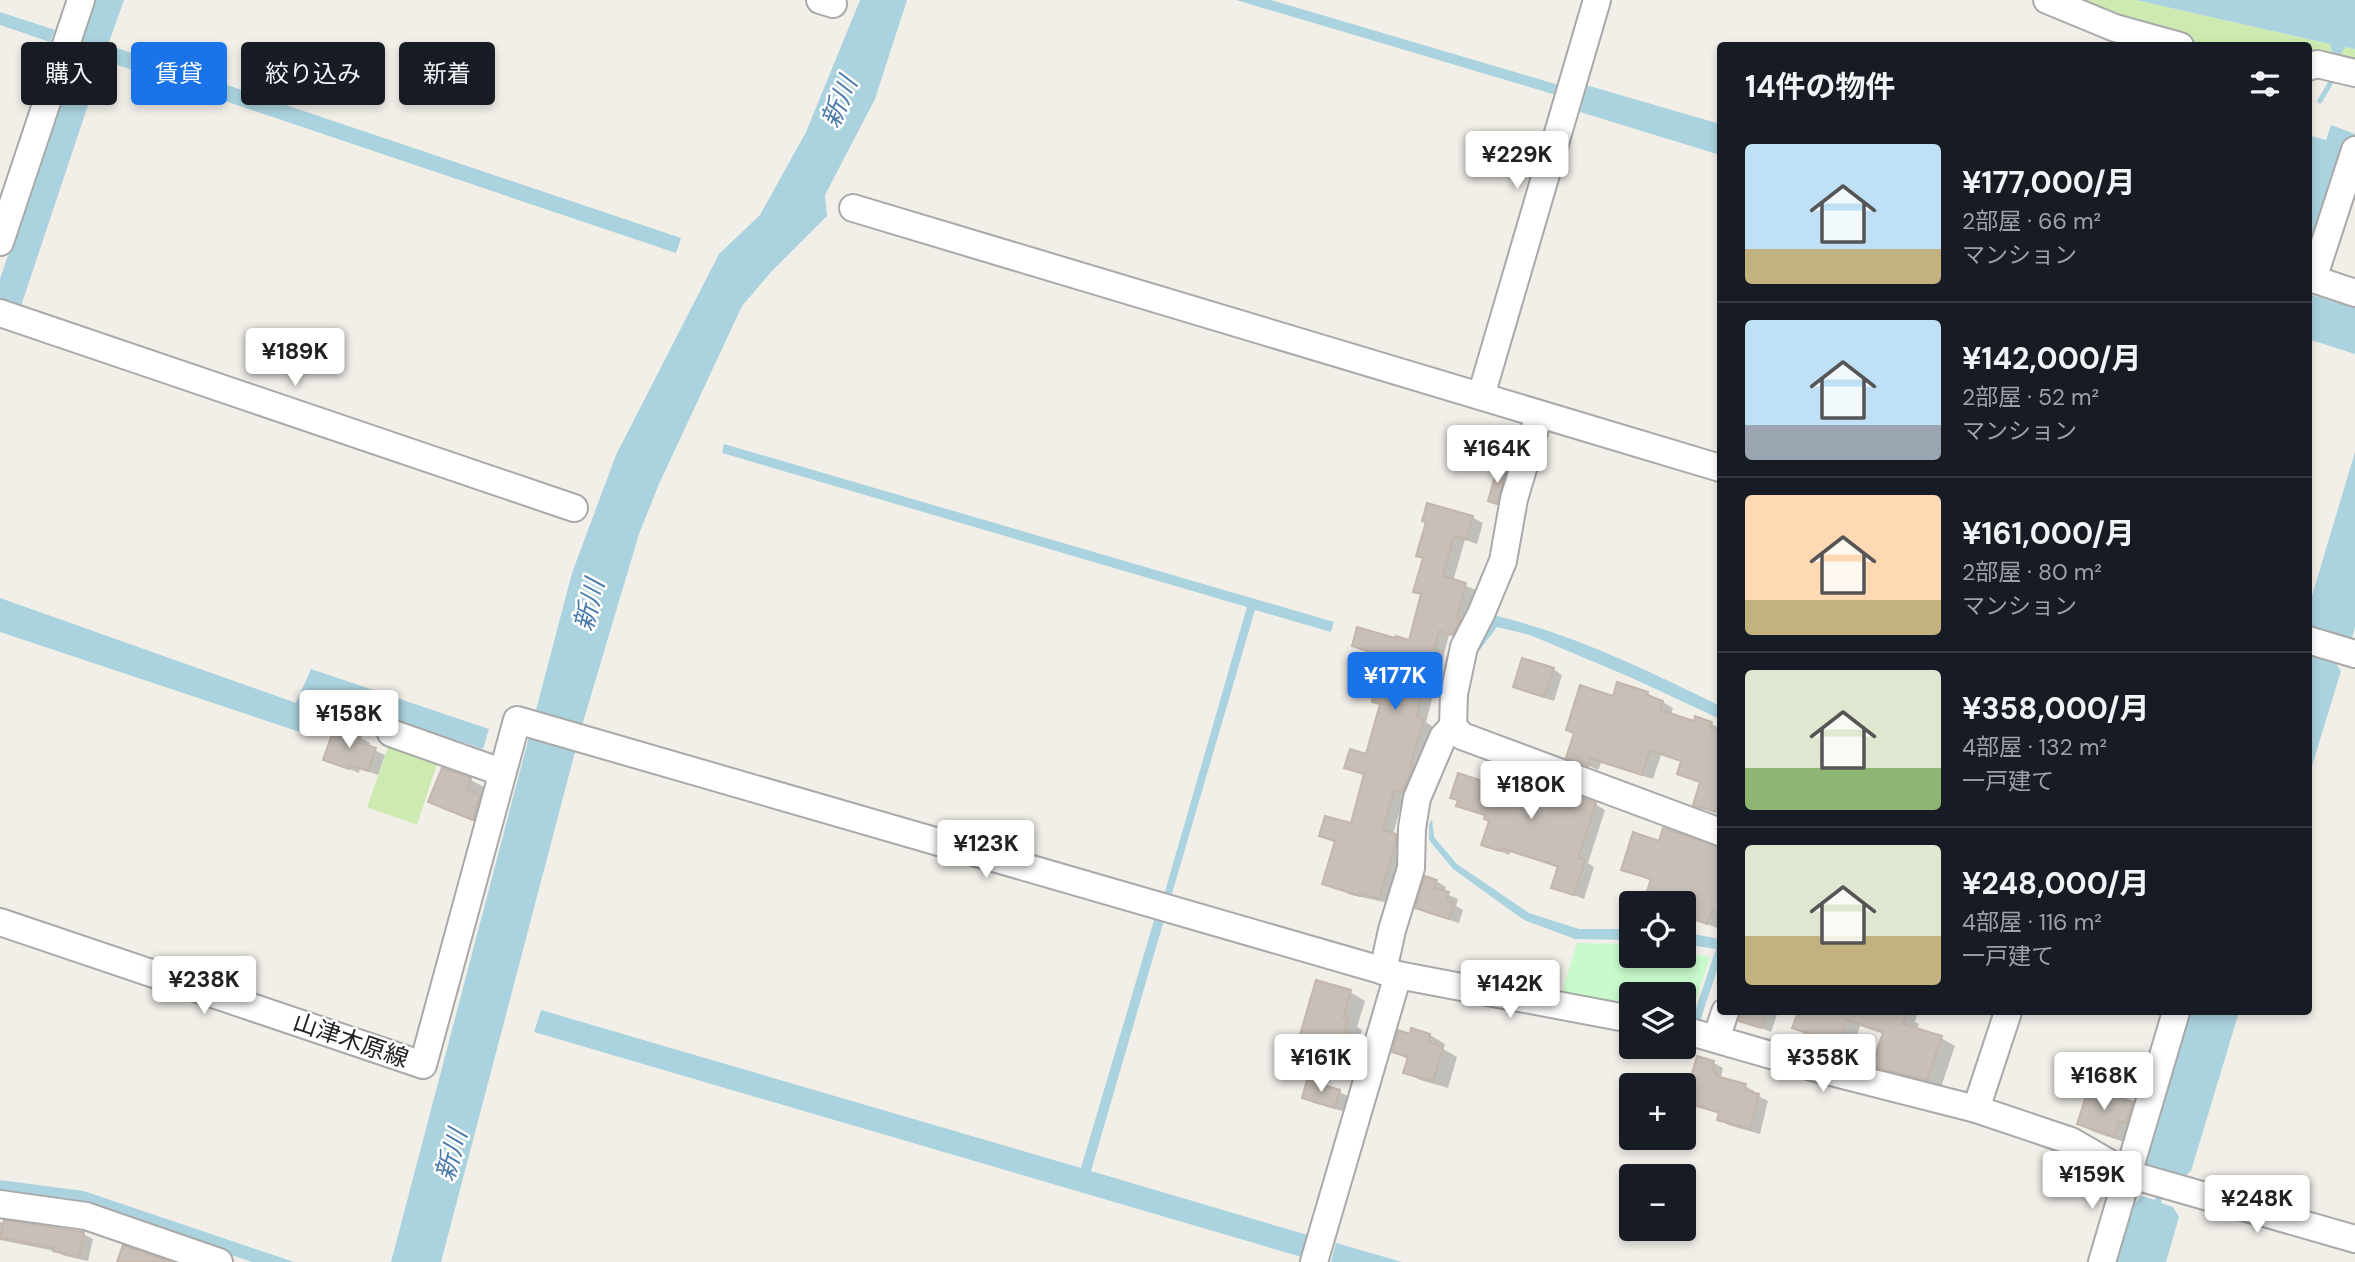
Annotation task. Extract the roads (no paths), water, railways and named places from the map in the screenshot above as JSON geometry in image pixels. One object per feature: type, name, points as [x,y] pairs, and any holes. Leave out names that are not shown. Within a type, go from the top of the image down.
[{"type":"street","points":[[0,242],[81,0]]},
{"type":"street","points":[[1481,396],[1597,0]]},
{"type":"street","points":[[2047,0],[2115,27],[2166,42]]},
{"type":"street","points":[[2312,66],[2317,64],[2355,72]]},
{"type":"street","points":[[2355,150],[2313,279],[2355,293]]},
{"type":"street","points":[[853,208],[1717,467]]},
{"type":"street","points":[[0,313],[574,508]]},
{"type":"street","points":[[1315,1260],[1391,973],[1392,930],[1411,868],[1412,828],[1417,798],[1443,737],[1453,726],[1454,694],[1464,647],[1503,561],[1514,499],[1539,415]]},
{"type":"street","points":[[391,733],[501,772],[517,720],[1391,973],[1619,1016]]},
{"type":"street","points":[[1453,726],[1462,736],[1717,831]]},
{"type":"street","name":"山津木原線","points":[[0,922],[423,1065],[501,772]]},
{"type":"street","points":[[1716,1039],[1724,1015]]},
{"type":"street","points":[[1976,1109],[2007,1015]]},
{"type":"street","points":[[2102,1262],[2151,1180],[2176,1015]]},
{"type":"street","points":[[1696,1033],[1819,1069],[1976,1109],[2071,1140],[2151,1180],[2355,1239]]},
{"type":"street","points":[[0,1204],[86,1216],[219,1262]]},
{"type":"water","points":[[94,0],[124,0],[109,42],[80,42]]},
{"type":"water","name":"新川","points":[[860,0],[907,0],[875,99],[825,195],[827,216],[771,272],[742,306],[659,484],[639,534],[581,729],[441,1262],[391,1262],[572,573],[616,455],[719,254],[760,215],[806,132]]},
{"type":"water","points":[[1236,0],[1271,0],[1559,85],[1556,95]]},
{"type":"water","points":[[2136,0],[2355,0],[2355,49],[2345,47],[2340,57],[2333,56],[2330,44]]},
{"type":"water","points":[[0,12],[55,30],[50,42],[0,25]]},
{"type":"water","points":[[117,48],[131,53],[131,69],[117,65]]},
{"type":"water","points":[[227,85],[241,90],[241,105],[286,105],[681,238],[676,253],[227,102]]},
{"type":"water","points":[[1586,85],[1717,123],[1717,154],[1580,112]]},
{"type":"water","points":[[59,105],[88,105],[20,309],[0,302],[0,279]]},
{"type":"water","points":[[2331,125],[2355,134],[2312,258],[2312,136],[2326,140]]},
{"type":"water","points":[[2312,295],[2355,308],[2355,354],[2312,340]]},
{"type":"water","points":[[724,444],[1334,622],[1331,632],[1255,610],[1171,897],[1164,895],[1247,607],[722,453]]},
{"type":"water","points":[[2355,452],[2355,627],[2352,638],[2330,635],[2335,662],[2341,671],[2312,766],[2312,647],[2321,632],[2312,629],[2312,596]]},
{"type":"water","points":[[0,598],[296,703],[311,669],[489,729],[483,749],[326,697],[312,736],[0,632]]},
{"type":"water","points":[[1493,615],[1523,623],[1637,666],[1717,705],[1717,718],[1530,635],[1497,627],[1479,651],[1476,645]]},
{"type":"water","points":[[1432,819],[1434,837],[1457,864],[1529,913],[1579,929],[1619,929],[1619,940],[1575,939],[1524,920],[1453,869],[1429,840],[1429,824]]},
{"type":"water","points":[[1155,917],[1164,920],[1091,1171],[1311,1236],[1305,1258],[534,1032],[541,1010],[1081,1168]]},
{"type":"water","points":[[1696,934],[1717,939],[1717,970],[1699,1024],[1696,1024],[1696,1008],[1716,949],[1696,946]]},
{"type":"water","points":[[2185,1015],[2238,1015],[2191,1171],[2185,1176],[2170,1172],[2161,1203],[2173,1207],[2179,1217],[2166,1262],[2117,1262],[2134,1204],[2142,1196],[2155,1200],[2163,1169],[2146,1164],[2143,1156]]},
{"type":"water","points":[[0,1180],[84,1191],[294,1262],[252,1262],[96,1209],[0,1196]]},
{"type":"water","points":[[1336,1243],[1402,1262],[1331,1262]]},
{"type":"waterway","points":[[2320,101],[2332,80]]}]
